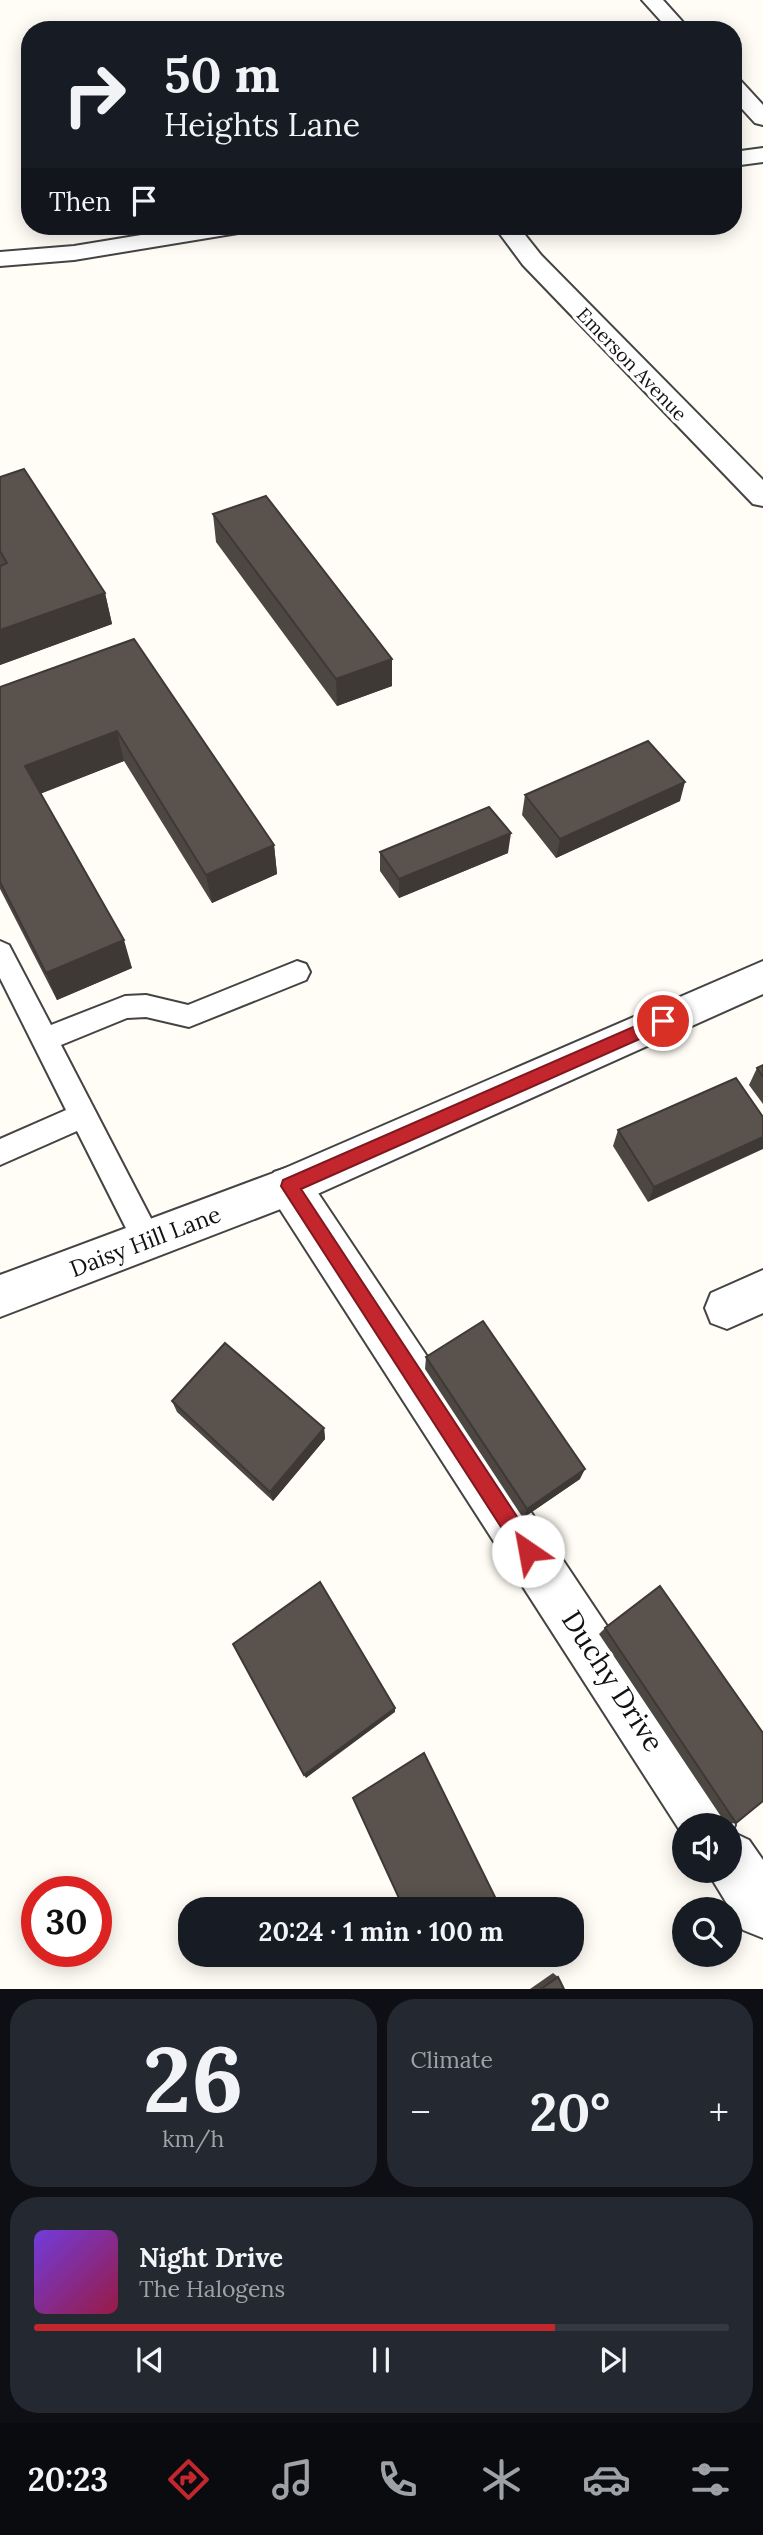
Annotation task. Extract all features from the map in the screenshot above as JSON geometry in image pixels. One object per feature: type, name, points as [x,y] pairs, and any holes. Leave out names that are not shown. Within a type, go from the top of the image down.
[{"type":"street","points":[[652,0],[672,21]]},
{"type":"street","points":[[742,96],[763,118]]},
{"type":"street","points":[[742,158],[763,155]]},
{"type":"street","points":[[0,259],[74,253],[183,235]]},
{"type":"street","name":"Emerson Avenue","points":[[513,235],[532,260],[763,498]]},
{"type":"street","name":"Daisy Hill Lane","points":[[0,1296],[289,1186],[763,977]]},
{"type":"street","name":"Duchy Drive","points":[[289,1186],[700,1813]]},
{"type":"street","points":[[742,1878],[763,1910]]},
{"type":"lane","points":[[0,952],[147,1240]]},
{"type":"lane","points":[[45,1040],[125,1007],[146,1006],[189,1016],[296,972]]},
{"type":"lane","points":[[0,1152],[84,1115]]},
{"type":"building","points":[[24,469],[105,593],[0,630],[0,566],[7,563],[0,551],[0,477]]},
{"type":"building","points":[[266,496],[392,659],[336,679],[213,514]]},
{"type":"building","points":[[134,639],[274,845],[206,875],[117,731],[25,766],[124,940],[46,973],[0,882],[0,687]]},
{"type":"building","points":[[648,741],[685,782],[560,839],[525,795]]},
{"type":"building","points":[[489,807],[511,833],[399,879],[380,852]]},
{"type":"building","points":[[763,1065],[763,1077],[757,1068]]},
{"type":"building","points":[[736,1078],[763,1117],[763,1137],[654,1187],[618,1130]]},
{"type":"building","points":[[483,1321],[585,1469],[527,1509],[426,1357]]},
{"type":"building","points":[[225,1343],[324,1428],[270,1492],[172,1401]]},
{"type":"building","points":[[320,1582],[395,1708],[304,1775],[233,1644]]},
{"type":"building","points":[[660,1586],[763,1733],[763,1801],[742,1818],[742,1813],[729,1813],[605,1628]]},
{"type":"building","points":[[424,1753],[495,1897],[398,1897],[353,1798]]},
{"type":"building","points":[[558,1977],[564,1989],[541,1989]]},
{"type":"route","points":[[528,1551],[289,1186],[663,1021]]}]
